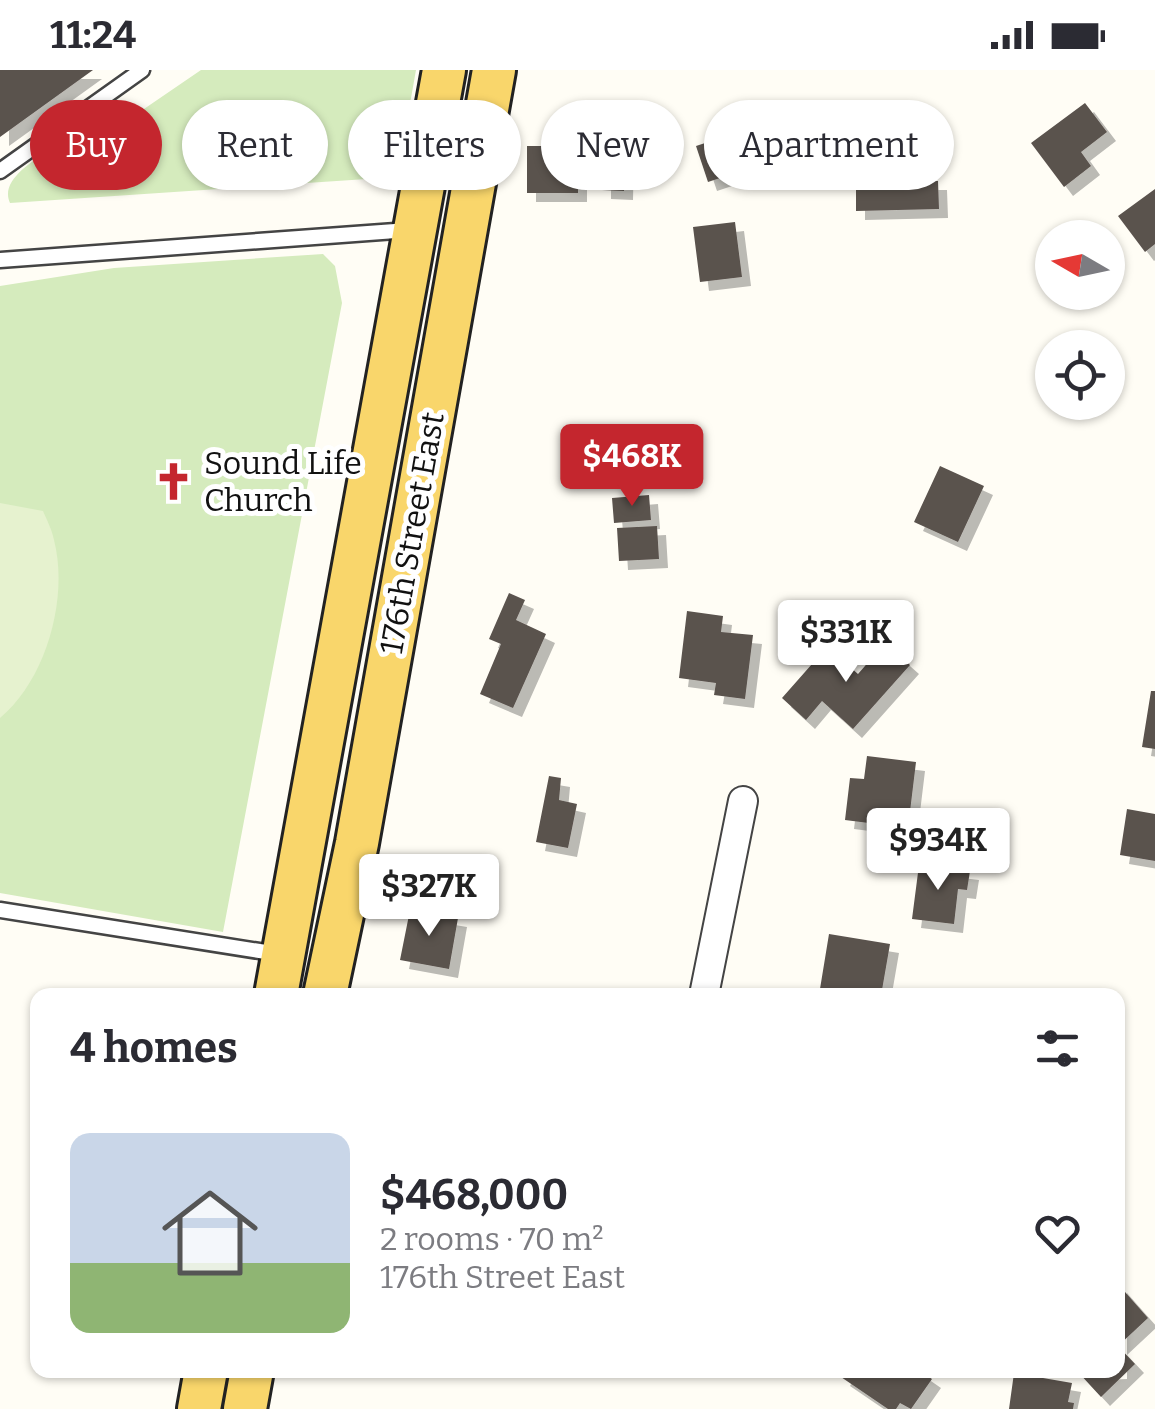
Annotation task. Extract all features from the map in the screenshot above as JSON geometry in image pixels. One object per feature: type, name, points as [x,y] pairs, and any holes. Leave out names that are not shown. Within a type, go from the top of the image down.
[{"type":"main road","name":"176th Street East","points":[[280,975],[444,70]]},
{"type":"main road","name":"176th Street East","points":[[326,988],[357,843],[494,70]]},
{"type":"main road","points":[[200,1409],[205,1378]]},
{"type":"main road","points":[[245,1409],[251,1378]]},
{"type":"street","points":[[705,988],[744,801]]},
{"type":"lane","points":[[0,171],[142,70]]},
{"type":"lane","points":[[0,260],[415,230]]},
{"type":"lane","points":[[0,910],[280,975]]},
{"type":"green space","points":[[201,70],[416,70],[411,100],[348,100],[348,180],[328,182],[328,100],[182,100],[182,190],[204,190],[10,203],[9,187],[30,163],[30,190],[162,190],[162,100],[157,100]]},
{"type":"green space","name":"Sound Life Church","points":[[323,254],[335,266],[342,303],[223,932],[0,893],[0,286],[114,268]]},
{"type":"green space","points":[[0,503],[43,511],[54,540],[58,587],[56,612],[41,660],[16,702],[0,718]]},
{"type":"building","points":[[0,70],[93,70],[51,100],[30,100],[30,115],[0,137]]},
{"type":"building","points":[[1085,103],[1107,132],[1081,152],[1091,166],[1064,187],[1031,143]]},
{"type":"building","points":[[704,143],[704,170],[696,146]]},
{"type":"building","points":[[527,146],[541,146],[541,190],[578,193],[527,193]]},
{"type":"building","points":[[1155,189],[1155,244],[1145,252],[1125,220],[1118,216]]},
{"type":"building","points":[[856,190],[938,190],[939,209],[856,211]]},
{"type":"building","points":[[735,222],[742,277],[700,282],[693,227]]},
{"type":"building","points":[[940,466],[984,486],[958,542],[914,522]]},
{"type":"building","points":[[649,495],[651,520],[614,523],[612,498]]},
{"type":"building","points":[[657,526],[659,559],[619,561],[617,528]]},
{"type":"building","points":[[509,593],[525,600],[516,620],[546,634],[513,708],[480,694],[501,644],[489,639]]},
{"type":"building","points":[[687,611],[723,616],[721,632],[753,635],[745,699],[714,695],[716,683],[679,678]]},
{"type":"building","points":[[885,643],[910,665],[853,729],[822,701],[806,720],[782,698],[827,647],[858,674]]},
{"type":"building","points":[[1151,691],[1155,691],[1155,749],[1142,747]]},
{"type":"building","points":[[867,756],[916,762],[908,828],[845,820],[850,778],[864,779]]},
{"type":"building","points":[[549,776],[561,778],[559,800],[577,804],[568,848],[536,842]]},
{"type":"building","points":[[1127,809],[1155,814],[1155,861],[1120,855]]},
{"type":"building","points":[[919,865],[970,871],[967,890],[958,889],[954,924],[912,919]]},
{"type":"building","points":[[410,910],[458,918],[449,969],[400,960]]},
{"type":"building","points":[[829,934],[890,944],[882,988],[820,988]]},
{"type":"building","points":[[1125,1292],[1148,1318],[1125,1339]]},
{"type":"building","points":[[1125,1353],[1135,1364],[1125,1374]]},
{"type":"building","points":[[842,1378],[932,1379],[911,1409],[900,1403],[896,1409],[888,1409]]},
{"type":"building","points":[[1013,1378],[1072,1383],[1068,1402],[1074,1403],[1073,1409],[1009,1409]]},
{"type":"building","points":[[1084,1378],[1121,1378],[1101,1397]]},
{"type":"place","name":"Sound Life Church","points":[[174,481]]}]
